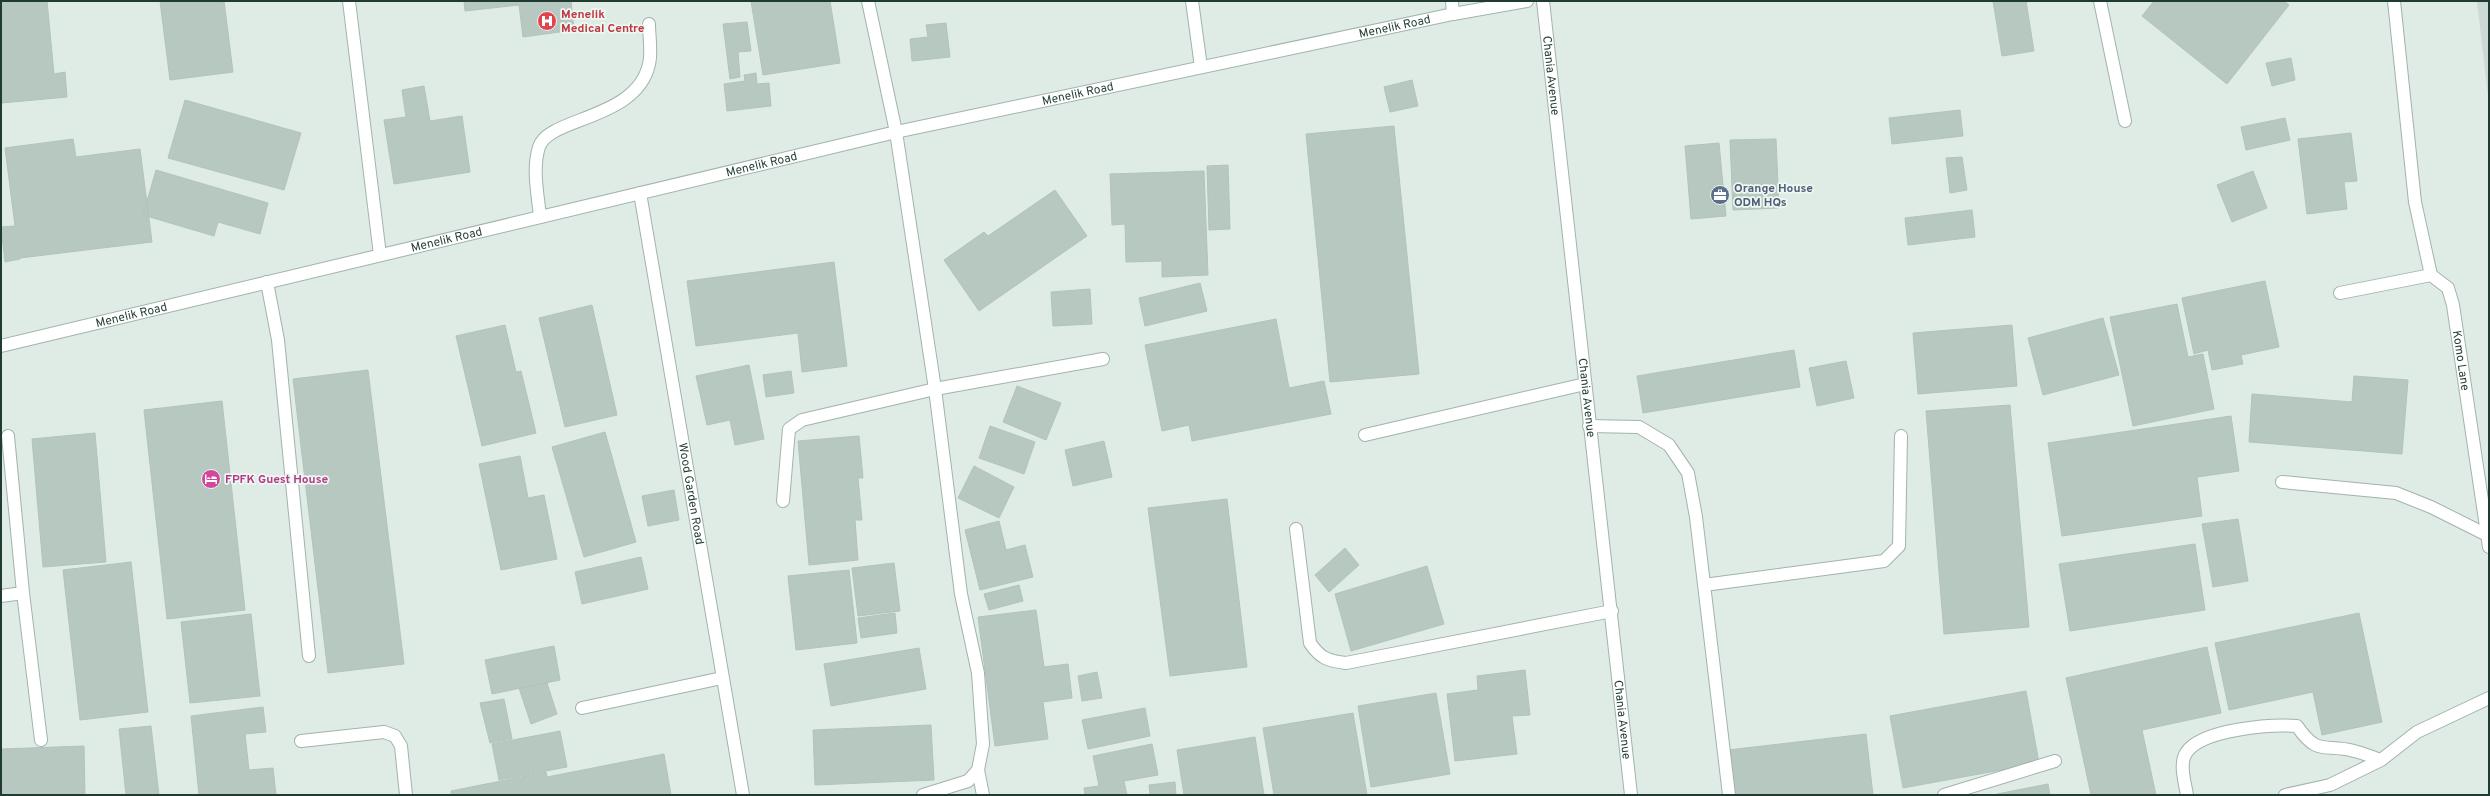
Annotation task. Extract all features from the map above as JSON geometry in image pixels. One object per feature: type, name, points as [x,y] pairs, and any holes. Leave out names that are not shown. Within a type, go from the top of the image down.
[{"type":"street","points":[[349,1],[380,255]]},
{"type":"street","points":[[868,1],[896,132],[935,389],[960,594],[978,673],[983,744],[978,770],[983,795]]},
{"type":"street","points":[[1192,1],[1201,67]]},
{"type":"street","points":[[1452,1],[1453,14]]},
{"type":"street","name":"Menelik Road","points":[[1,346],[896,132],[1453,14],[1527,1]]},
{"type":"street","name":"Chania Avenue","points":[[1543,1],[1589,426],[1612,611],[1631,795]]},
{"type":"street","points":[[2100,1],[2125,121]]},
{"type":"street","points":[[2340,294],[2431,275],[2415,202],[2394,1]]},
{"type":"street","points":[[540,217],[536,164],[539,145],[552,133],[618,104],[639,88],[649,64],[649,24]]},
{"type":"street","name":"Wood Garden Road","points":[[640,193],[743,795]]},
{"type":"street","name":"Komo Lane","points":[[2431,275],[2448,288],[2453,304],[2489,547]]},
{"type":"street","points":[[267,282],[278,340],[308,656]]},
{"type":"street","points":[[783,501],[789,429],[802,420],[935,389],[1103,359]]},
{"type":"street","points":[[1365,435],[1585,384]]},
{"type":"street","points":[[1589,426],[1639,427],[1670,445],[1688,473],[1696,516],[1729,795]]},
{"type":"street","points":[[8,436],[23,593],[41,740]]},
{"type":"street","points":[[1704,585],[1884,561],[1899,546],[1901,436]]},
{"type":"street","points":[[2282,482],[2396,492],[2431,506],[2487,535]]},
{"type":"street","points":[[1296,529],[1310,643],[1318,655],[1330,662],[1346,663],[1612,611]]},
{"type":"street","points":[[1,596],[23,593]]},
{"type":"street","points":[[582,708],[722,678]]},
{"type":"street","points":[[2285,795],[2330,785],[2381,760],[2417,732],[2489,698]]},
{"type":"street","points":[[2187,795],[2183,770],[2185,754],[2192,746],[2209,736],[2279,724],[2297,726],[2305,738],[2317,747],[2353,750],[2381,760]]},
{"type":"street","points":[[300,741],[384,732],[395,736],[401,746],[406,795]]},
{"type":"street","points":[[1944,795],[2056,761]]},
{"type":"street","points":[[923,795],[968,781],[978,770]]},
{"type":"shaded area","points":[[2477,1],[2489,1],[2489,105]]},
{"type":"building","points":[[1,1],[47,1],[54,74],[65,72],[67,97],[2,103]]},
{"type":"building","points":[[160,1],[224,1],[233,72],[170,80]]},
{"type":"building","name":"Menelik Medical Centre","points":[[464,1],[571,1],[574,30],[523,37],[519,5],[465,11]]},
{"type":"building","points":[[751,1],[830,1],[840,63],[763,75]]},
{"type":"building","points":[[1993,1],[2026,1],[2034,51],[2002,56]]},
{"type":"building","points":[[2154,1],[2284,1],[2289,5],[2227,84],[2142,16]]},
{"type":"building","points":[[747,22],[751,51],[738,52],[740,77],[730,79],[723,24]]},
{"type":"building","points":[[946,23],[950,57],[912,61],[910,39],[928,37],[926,25]]},
{"type":"building","points":[[2291,58],[2295,80],[2272,86],[2266,63]]},
{"type":"building","points":[[756,73],[757,84],[769,83],[771,106],[727,111],[724,84],[745,81],[744,75]]},
{"type":"building","points":[[1412,80],[1418,106],[1390,112],[1384,87]]},
{"type":"building","points":[[424,86],[430,121],[462,116],[470,172],[394,184],[384,120],[406,117],[402,90]]},
{"type":"building","points":[[185,100],[301,133],[284,190],[168,158]]},
{"type":"building","points":[[1960,110],[1963,136],[1892,144],[1889,118]]},
{"type":"building","points":[[2285,118],[2290,140],[2246,150],[2241,127]]},
{"type":"building","points":[[1394,126],[1419,374],[1330,382],[1306,134]]},
{"type":"building","points":[[2351,133],[2357,181],[2344,182],[2347,209],[2307,214],[2298,139]]},
{"type":"building","points":[[73,139],[76,157],[140,149],[152,242],[20,258],[5,262],[1,227],[15,226],[5,148]]},
{"type":"building","points":[[1776,139],[1779,208],[1733,210],[1730,140]]},
{"type":"building","points":[[1719,143],[1726,216],[1691,219],[1685,146]]},
{"type":"building","points":[[1962,157],[1967,190],[1950,193],[1946,158]]},
{"type":"building","points":[[1228,165],[1230,229],[1209,230],[1207,166]]},
{"type":"building","points":[[156,170],[268,203],[260,234],[218,222],[214,236],[143,215]]},
{"type":"building","points":[[1204,171],[1208,275],[1162,277],[1162,261],[1126,262],[1125,224],[1112,225],[1110,174]]},
{"type":"building","points":[[2253,171],[2267,208],[2232,222],[2217,185]]},
{"type":"building","points":[[1055,190],[1087,236],[979,311],[944,260],[984,232],[988,236]]},
{"type":"building","points":[[1972,210],[1975,237],[1908,245],[1905,218]]},
{"type":"building","points":[[834,262],[847,366],[802,372],[798,333],[696,346],[687,281]]},
{"type":"building","points":[[2265,281],[2279,347],[2241,355],[2243,364],[2212,370],[2208,350],[2194,354],[2182,298]]},
{"type":"building","points":[[1200,283],[1207,311],[1145,326],[1139,298]]},
{"type":"building","points":[[1090,289],[1092,324],[1053,326],[1051,292]]},
{"type":"building","points":[[2177,304],[2188,357],[2203,354],[2214,409],[2133,426],[2110,317]]},
{"type":"building","points":[[592,305],[617,415],[565,427],[539,318]]},
{"type":"building","points":[[2103,318],[2119,375],[2043,395],[2028,338]]},
{"type":"building","points":[[1276,319],[1289,388],[1324,381],[1331,414],[1192,441],[1189,425],[1162,431],[1145,345]]},
{"type":"building","points":[[505,325],[516,372],[521,371],[536,433],[482,446],[456,336]]},
{"type":"building","points":[[2012,325],[2017,386],[1918,394],[1913,333]]},
{"type":"building","points":[[1794,350],[1800,387],[1643,413],[1637,376]]},
{"type":"building","points":[[1846,361],[1854,398],[1817,406],[1809,368]]},
{"type":"building","points":[[749,365],[764,439],[735,445],[730,420],[707,425],[696,376]]},
{"type":"building","points":[[368,370],[404,664],[328,673],[293,379]]},
{"type":"building","points":[[791,371],[794,393],[766,397],[763,375]]},
{"type":"building","points":[[2354,376],[2408,380],[2402,454],[2249,442],[2252,394],[2352,402]]},
{"type":"building","points":[[1017,386],[1061,403],[1046,440],[1003,422]]},
{"type":"building","points":[[222,401],[245,610],[167,619],[144,410]]},
{"type":"building","points":[[2010,405],[2029,627],[1944,634],[1926,411]]},
{"type":"building","points":[[2231,416],[2239,471],[2197,477],[2202,516],[2062,536],[2048,443]]},
{"type":"building","points":[[990,426],[1035,442],[1024,474],[979,458]]},
{"type":"building","points":[[605,432],[636,542],[584,557],[552,447]]},
{"type":"building","points":[[95,433],[106,562],[43,567],[32,439]]},
{"type":"building","points":[[859,436],[863,478],[858,478],[862,520],[855,520],[858,560],[809,565],[798,441]]},
{"type":"building","points":[[1104,441],[1112,477],[1073,486],[1065,450]]},
{"type":"building","points":[[520,456],[528,498],[544,495],[557,559],[501,570],[479,464]]},
{"type":"building","points":[[974,466],[1014,487],[999,518],[958,498]]},
{"type":"building","points":[[674,490],[679,520],[648,526],[642,496]]},
{"type":"building","points":[[1227,499],[1247,667],[1170,676],[1148,508]]},
{"type":"building","points":[[2238,519],[2248,581],[2213,587],[2202,524]]},
{"type":"building","points":[[999,521],[1006,550],[1025,545],[1033,577],[980,590],[965,530]]},
{"type":"building","points":[[2195,544],[2205,610],[2070,631],[2059,564]]},
{"type":"building","points":[[1345,548],[1359,565],[1329,592],[1315,575]]},
{"type":"building","points":[[641,557],[648,589],[582,604],[575,572]]},
{"type":"building","points":[[131,562],[148,712],[80,720],[63,570]]},
{"type":"building","points":[[894,563],[900,611],[858,616],[852,568]]},
{"type":"building","points":[[1427,566],[1444,624],[1351,651],[1335,594]]},
{"type":"building","points":[[849,570],[857,643],[796,650],[788,576]]},
{"type":"building","points":[[1019,585],[1023,601],[989,610],[984,594]]},
{"type":"building","points":[[1036,610],[1044,667],[1068,664],[1072,698],[1043,702],[1048,739],[995,746],[978,617]]},
{"type":"building","points":[[895,613],[897,633],[861,638],[858,618]]},
{"type":"building","points":[[2359,613],[2382,722],[2322,735],[2313,692],[2229,710],[2215,643]]},
{"type":"building","points":[[251,614],[260,696],[190,703],[181,622]]},
{"type":"building","points":[[554,646],[560,680],[492,694],[485,660]]},
{"type":"building","points":[[2207,647],[2221,713],[2142,730],[2156,795],[2091,795],[2066,678]]},
{"type":"building","points":[[919,648],[926,689],[831,706],[824,664]]},
{"type":"building","points":[[1525,670],[1530,715],[1512,716],[1517,754],[1455,761],[1447,694],[1478,690],[1477,676]]},
{"type":"building","points":[[1097,672],[1102,698],[1082,701],[1078,676]]},
{"type":"building","points":[[547,683],[557,714],[531,724],[519,688]]},
{"type":"building","points":[[2026,691],[2039,763],[1903,788],[1890,716]]},
{"type":"building","points":[[1436,693],[1450,774],[1371,787],[1358,706]]},
{"type":"building","points":[[504,699],[512,739],[490,743],[480,703]]},
{"type":"building","points":[[263,707],[266,732],[245,734],[249,770],[273,768],[276,795],[199,795],[191,716]]},
{"type":"building","points":[[1145,708],[1150,736],[1088,749],[1082,720]]},
{"type":"building","points":[[1353,713],[1367,795],[1274,795],[1263,728]]},
{"type":"building","points":[[931,725],[934,780],[815,785],[813,730]]},
{"type":"building","points":[[151,726],[159,795],[126,795],[119,729]]},
{"type":"building","points":[[560,731],[567,767],[499,780],[492,744]]},
{"type":"building","points":[[1866,734],[1873,795],[1733,795],[1728,750]]},
{"type":"building","points":[[1255,737],[1264,795],[1184,795],[1177,750]]},
{"type":"building","points":[[1152,744],[1158,775],[1124,781],[1127,795],[1085,795],[1084,788],[1099,786],[1093,756]]},
{"type":"building","points":[[84,746],[85,795],[1,795],[1,749]]},
{"type":"building","points":[[664,754],[671,795],[451,795],[451,791],[546,772],[547,777]]},
{"type":"building","points":[[1175,782],[1176,795],[1150,795],[1149,785]]},
{"type":"building","points":[[2048,784],[2050,795],[1997,795],[1997,794]]},
{"type":"place","name":"Menelik Medical Centre","points":[[547,21]]},
{"type":"place","name":"Orange House ODM HQs","points":[[1720,195]]},
{"type":"place","name":"FPFK Guest House","points":[[211,479]]}]
